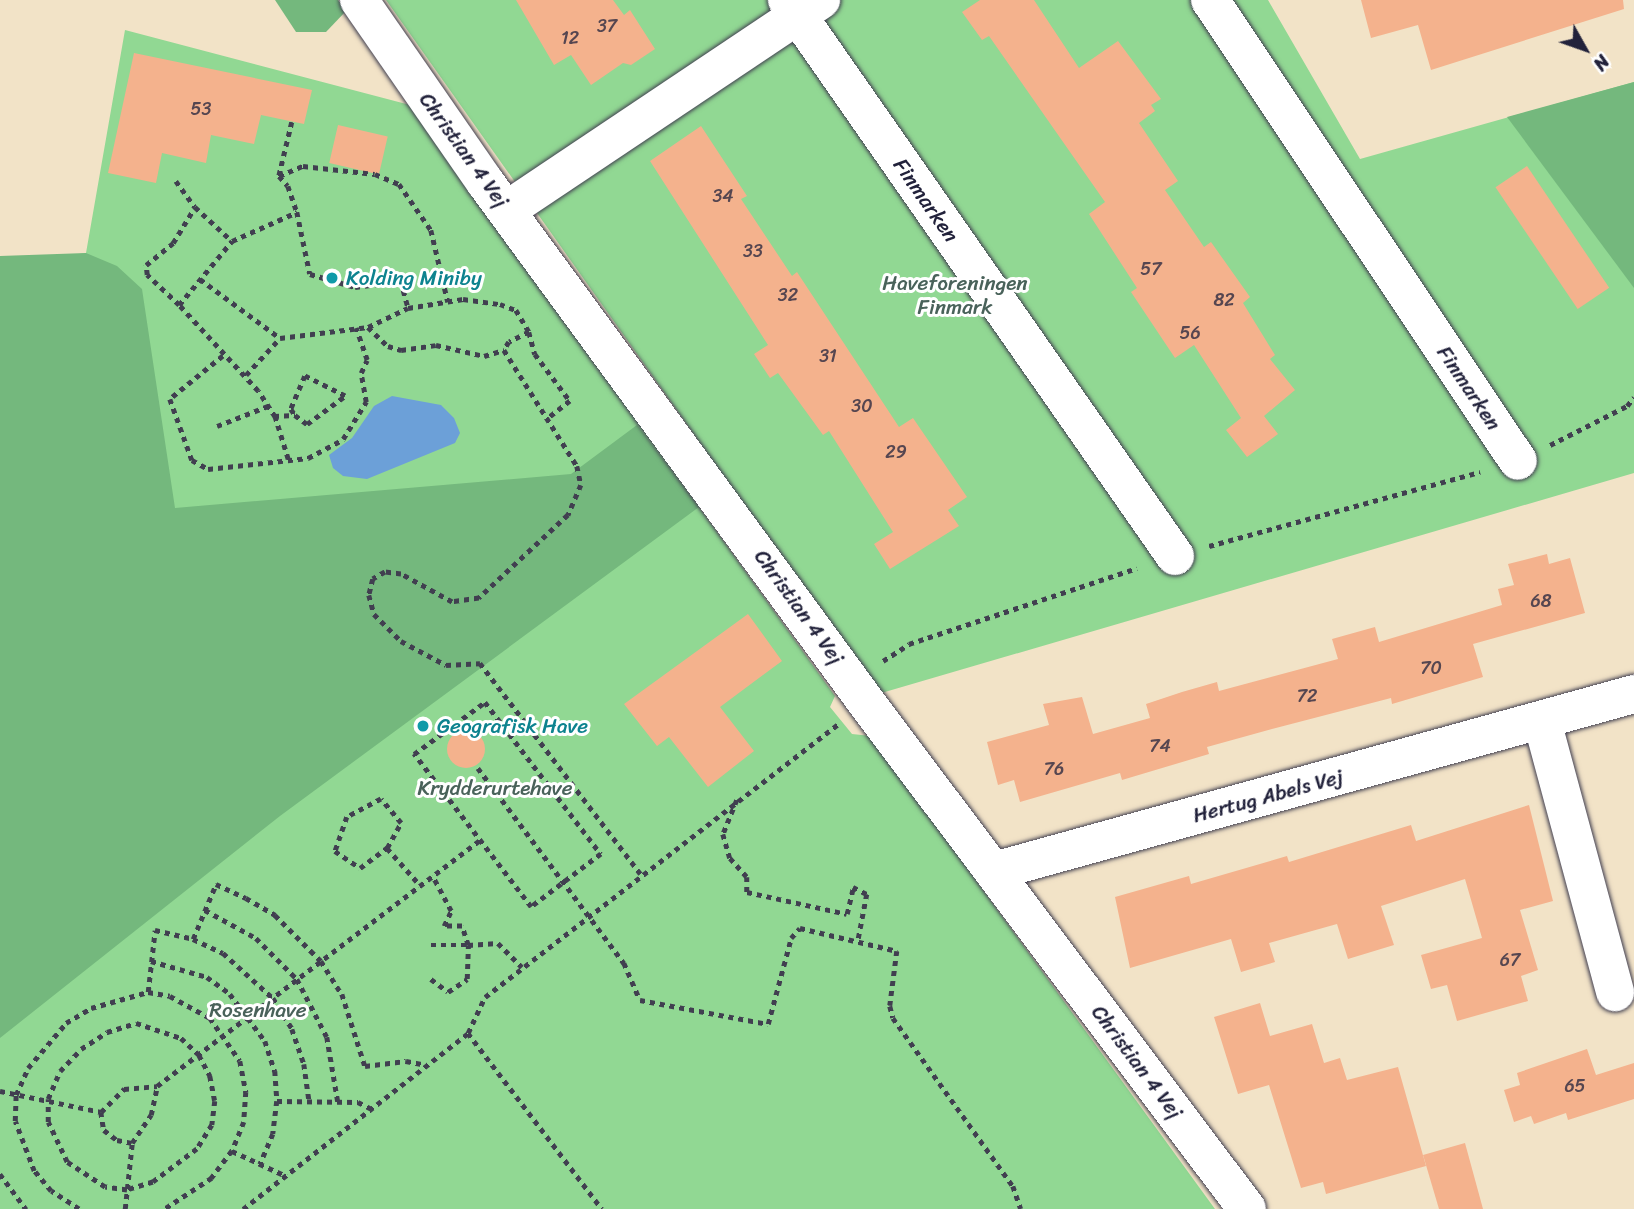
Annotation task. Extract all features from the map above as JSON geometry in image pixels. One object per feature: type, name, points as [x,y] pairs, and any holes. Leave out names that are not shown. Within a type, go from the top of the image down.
[{"type":"street","name":"Christian 4 Vej","points":[[359,0],[507,210],[859,691],[1247,1209]]},
{"type":"street","name":"Finmarken","points":[[1210,0],[1518,461]]},
{"type":"street","name":"Finmarken","points":[[507,210],[802,5],[1175,556]]},
{"type":"street","name":"Hertug Abels Vej","points":[[994,871],[1634,694]]},
{"type":"street","points":[[1542,721],[1615,992]]},
{"type":"path","points":[[279,176],[292,122]]},
{"type":"path","points":[[279,176],[303,166],[375,174],[399,184],[431,230],[448,302]]},
{"type":"path","points":[[279,176],[288,186],[297,212],[310,274],[355,287],[401,281],[408,308]]},
{"type":"path","points":[[176,181],[195,207],[232,241]]},
{"type":"path","points":[[195,207],[173,243],[146,265],[146,275],[179,305],[223,356],[246,375],[275,416],[288,459]]},
{"type":"path","points":[[179,305],[232,241],[297,212]]},
{"type":"path","points":[[200,279],[280,338]]},
{"type":"path","points":[[246,375],[280,338],[368,327],[408,308],[448,302],[500,304],[516,310],[529,332],[535,354],[570,401],[547,419]]},
{"type":"path","points":[[368,327],[388,346],[401,349],[436,345],[484,356],[504,349],[509,342],[529,332]]},
{"type":"path","points":[[223,356],[170,399],[192,460],[208,469],[324,453],[357,421],[366,402],[361,373],[367,360],[356,328]]},
{"type":"path","points":[[504,349],[577,466],[581,485],[568,515],[480,598],[452,602],[401,574],[385,572],[373,579],[369,595],[374,614],[401,641],[446,665],[480,663],[641,874]]},
{"type":"path","points":[[275,416],[295,415],[307,424],[345,396],[305,376],[291,409],[295,415]]},
{"type":"path","points":[[243,1209],[468,1033],[485,997],[737,799],[909,644],[1175,556],[1518,461],[1627,406],[1634,397]]},
{"type":"path","points":[[216,426],[268,406]]},
{"type":"path","points":[[485,702],[601,854],[531,907],[480,840],[414,754],[485,702]]},
{"type":"path","points":[[478,768],[624,962],[640,1000],[768,1024],[791,938],[800,928],[897,951],[890,1006],[893,1018],[1013,1186],[1021,1209]]},
{"type":"path","points":[[381,799],[401,822],[387,848],[360,868],[335,851],[347,817],[381,799]]},
{"type":"path","points":[[737,799],[723,834],[730,858],[747,877],[747,892],[847,914],[853,887],[867,894],[858,941]]},
{"type":"path","points":[[101,1112],[124,1089],[157,1086],[480,840]]},
{"type":"path","points":[[387,848],[420,885]]},
{"type":"path","points":[[431,979],[448,992],[467,979],[468,945],[462,926],[444,926],[451,911],[432,876]]},
{"type":"path","points":[[193,939],[216,884],[236,893],[275,915],[321,961],[342,994],[365,1066],[406,1061],[427,1065]]},
{"type":"path","points":[[205,911],[256,938],[297,979],[327,1037],[338,1101]]},
{"type":"path","points":[[148,992],[155,930],[193,939],[223,953],[273,998],[292,1029],[304,1065],[309,1101]]},
{"type":"path","points":[[431,944],[498,943],[522,967]]},
{"type":"path","points":[[151,961],[206,977],[250,1015],[275,1071],[278,1101],[273,1133],[260,1164]]},
{"type":"path","points":[[79,1209],[51,1191],[34,1171],[15,1121],[16,1095],[34,1060],[66,1023],[91,1008],[148,992],[191,1005],[225,1034],[240,1061],[246,1092],[244,1122],[232,1151],[212,1178],[165,1209]]},
{"type":"path","points":[[136,1023],[160,1027],[181,1038],[199,1055],[210,1076],[215,1101],[212,1125],[177,1168],[127,1190],[105,1187],[67,1162],[51,1133],[48,1099],[60,1071],[81,1048],[107,1032],[136,1023]]},
{"type":"path","points":[[468,1033],[602,1209]]},
{"type":"path","points":[[125,1209],[132,1143],[151,1115],[157,1086]]},
{"type":"path","points":[[0,1091],[101,1112]]},
{"type":"path","points":[[278,1101],[358,1102],[372,1109]]},
{"type":"path","points":[[101,1112],[104,1130],[117,1140],[132,1143]]},
{"type":"path","points":[[232,1151],[286,1176]]},
{"type":"path","points":[[0,1174],[26,1209]]},
{"type":"green space","points":[[275,0],[338,0],[346,11],[326,32],[296,32]]},
{"type":"green space","name":"Haveforeningen Finmark","points":[[386,0],[1268,0],[1360,159],[1634,82],[1634,473],[878,694]]},
{"type":"green space","name":"Geografisk Have","points":[[125,30],[410,105],[835,696],[830,707],[852,734],[871,736],[1215,1209],[0,1209],[0,265],[86,253]]},
{"type":"green space","points":[[1634,82],[1634,288],[1507,117]]},
{"type":"green space","points":[[86,253],[117,266],[142,289],[175,508],[571,474],[637,425],[699,507],[280,816],[0,1038],[0,256]]},
{"type":"water","points":[[392,396],[441,405],[454,418],[460,433],[455,443],[367,479],[343,476],[333,468],[329,455],[352,438],[374,406]]},
{"type":"building","points":[[516,0],[613,0],[624,15],[630,10],[655,49],[631,65],[623,63],[591,85],[571,55],[554,65]]},
{"type":"building","points":[[980,0],[1034,0],[1079,68],[1118,41],[1161,99],[1151,105],[1155,111],[1139,123],[1178,181],[1165,190],[1204,247],[1211,242],[1250,297],[1243,303],[1275,355],[1270,359],[1295,390],[1264,416],[1278,434],[1247,457],[1226,430],[1241,418],[1194,345],[1175,358],[1131,292],[1137,288],[1089,214],[1105,202],[989,36],[982,40],[962,12]]},
{"type":"building","points":[[1361,0],[1623,0],[1624,9],[1431,70],[1418,25],[1371,38]]},
{"type":"building","points":[[134,53],[312,90],[304,124],[261,115],[254,144],[211,135],[206,163],[162,153],[156,183],[108,173]]},
{"type":"building","points":[[338,125],[388,136],[379,174],[329,163]]},
{"type":"building","points":[[701,126],[747,196],[741,199],[792,276],[797,272],[899,427],[913,418],[967,497],[948,510],[959,526],[890,569],[874,544],[893,532],[829,431],[823,435],[778,373],[770,378],[754,354],[768,345],[650,161]]},
{"type":"building","points":[[1527,166],[1609,288],[1578,309],[1495,187]]},
{"type":"building","points":[[1547,554],[1549,564],[1570,558],[1585,613],[1473,644],[1483,677],[1392,704],[1391,698],[1207,747],[1209,754],[1122,780],[1120,773],[1020,802],[1014,780],[998,785],[987,742],[1049,725],[1043,704],[1082,697],[1093,734],[1150,718],[1146,704],[1182,692],[1217,682],[1219,691],[1338,659],[1332,639],[1375,627],[1379,642],[1502,605],[1498,589],[1514,585],[1508,564]]},
{"type":"building","points":[[748,614],[782,661],[720,707],[754,751],[708,787],[669,737],[657,746],[624,704]]},
{"type":"building","points":[[466,730],[479,736],[485,749],[479,762],[466,768],[453,762],[447,749],[453,736]]},
{"type":"building","points":[[1529,805],[1553,901],[1520,910],[1538,970],[1521,976],[1528,1001],[1457,1021],[1447,985],[1431,989],[1421,955],[1482,938],[1465,879],[1381,906],[1394,945],[1348,959],[1337,924],[1269,943],[1275,962],[1241,972],[1231,939],[1130,968],[1115,897],[1189,876],[1191,884],[1287,856],[1289,862],[1411,825],[1416,841]]},
{"type":"building","points":[[1260,1003],[1270,1036],[1312,1024],[1324,1063],[1340,1058],[1347,1080],[1398,1067],[1426,1166],[1326,1194],[1323,1182],[1301,1188],[1269,1085],[1238,1094],[1214,1017]]},
{"type":"building","points":[[1587,1049],[1596,1075],[1634,1063],[1634,1099],[1568,1120],[1566,1113],[1534,1124],[1531,1116],[1514,1122],[1504,1090],[1520,1085],[1517,1073]]},
{"type":"building","points":[[1465,1143],[1483,1209],[1439,1209],[1423,1155]]},
{"type":"place","name":"Kolding Miniby","points":[[332,278]]},
{"type":"place","name":"Geografisk Have","points":[[423,726]]},
{"type":"park label","name":"Krydderurtehave","points":[[495,788]]},
{"type":"park label","name":"Rosenhave","points":[[258,1010]]}]
